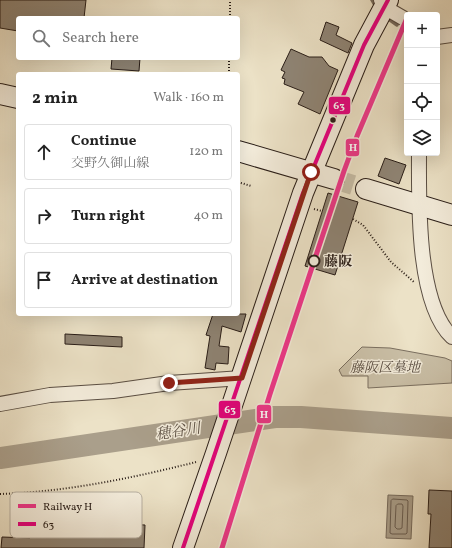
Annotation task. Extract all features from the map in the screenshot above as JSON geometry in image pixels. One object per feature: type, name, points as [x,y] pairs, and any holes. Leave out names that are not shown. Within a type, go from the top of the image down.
[{"type":"main road","points":[[183,548],[311,172],[364,45],[384,2]]},
{"type":"main road","points":[[0,94],[16,98]]},
{"type":"main road","points":[[240,153],[334,179]]},
{"type":"main road","points":[[366,189],[452,215]]},
{"type":"street","points":[[384,2],[403,18]]},
{"type":"street","points":[[419,156],[420,232],[426,280],[434,311],[452,337]]},
{"type":"street","points":[[0,404],[50,395],[113,391],[169,383],[242,378]]},
{"type":"path","points":[[230,0],[230,16]]},
{"type":"path","points":[[229,60],[229,72]]},
{"type":"path","points":[[240,183],[251,186]]},
{"type":"path","points":[[312,208],[322,211]]},
{"type":"path","points":[[353,219],[363,225],[391,262],[417,285]]},
{"type":"path","points":[[35,492],[52,491],[172,468],[198,461]]},
{"type":"path","points":[[0,494],[10,493]]},
{"type":"green space","name":"藤阪区墓地","points":[[362,347],[390,348],[445,358],[452,361],[452,383],[368,388],[368,376],[342,376],[339,370]]},
{"type":"water","points":[[388,495],[413,496],[411,539],[386,538]]},
{"type":"building","points":[[0,0],[86,0],[84,16],[16,16],[16,31],[0,28]]},
{"type":"building","points":[[326,22],[339,27],[336,35],[352,43],[348,53],[320,40]]},
{"type":"building","points":[[291,49],[309,57],[322,57],[329,66],[338,70],[320,114],[298,104],[304,92],[284,84],[285,79],[282,78],[285,72],[281,70]]},
{"type":"building","points":[[112,60],[140,60],[139,71],[111,69]]},
{"type":"building","points":[[385,158],[406,165],[399,184],[378,176]]},
{"type":"building","points":[[328,193],[358,202],[335,275],[305,266]]},
{"type":"building","points":[[240,314],[246,314],[241,332],[222,326],[219,346],[229,347],[228,364],[216,363],[215,370],[205,368],[210,336],[206,335],[212,316],[240,316]]},
{"type":"building","points":[[65,334],[122,337],[122,347],[65,344]]},
{"type":"building","points":[[429,490],[452,491],[452,548],[429,548],[431,514],[428,514]]},
{"type":"building","points":[[142,525],[145,525],[144,548],[1,548],[2,537],[142,538]]},
{"type":"waterway","points":[[372,0],[376,7]]},
{"type":"waterway","points":[[390,20],[397,25]]},
{"type":"waterway","name":"穂谷川","points":[[0,458],[275,417],[301,417],[452,428]]},
{"type":"tunnel","points":[[334,179],[366,189]]},
{"type":"rail line","name":"H","points":[[222,548],[270,394],[344,171],[357,136],[404,25]]},
{"type":"transit line","name":"63","points":[[183,548],[303,193],[364,45],[388,0]]},
{"type":"place","name":"藤阪","points":[[314,261]]},
{"type":"route","points":[[169,383],[242,378],[311,172]]}]
